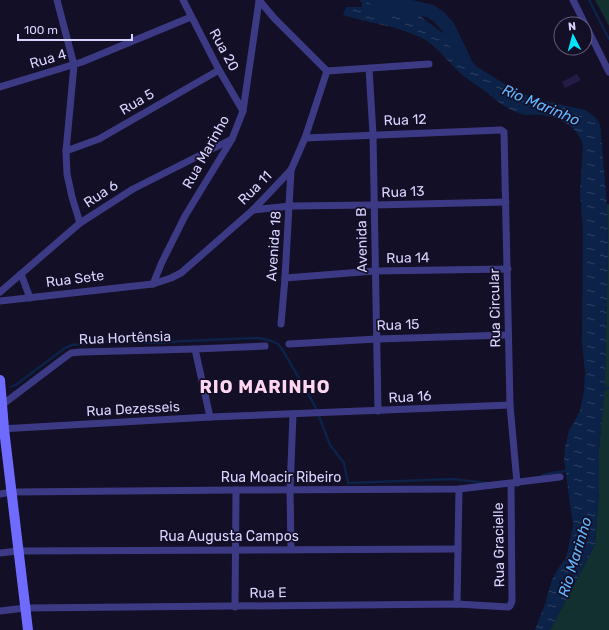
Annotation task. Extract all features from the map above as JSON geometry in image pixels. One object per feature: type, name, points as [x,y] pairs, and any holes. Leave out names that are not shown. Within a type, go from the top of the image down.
[{"type":"main road","points":[[0,380],[2,429],[12,492],[28,630]]},
{"type":"street","points":[[57,0],[74,65],[66,151],[69,182],[80,223]]},
{"type":"street","name":"Rua 20","points":[[183,0],[219,70],[243,111]]},
{"type":"street","points":[[259,0],[274,18],[327,72],[429,64]]},
{"type":"street","name":"Rua Marinho","points":[[153,284],[162,262],[185,216],[232,139],[243,111],[259,0]]},
{"type":"street","points":[[573,0],[609,72]]},
{"type":"street","name":"Rua 4","points":[[0,87],[74,65],[191,16]]},
{"type":"street","name":"Avenida B","points":[[369,69],[373,134],[378,411]]},
{"type":"street","name":"Rua 5","points":[[66,151],[99,139],[219,70]]},
{"type":"street","name":"Rua 11","points":[[153,284],[181,273],[253,210],[292,170],[305,138],[327,72]]},
{"type":"street","name":"Rua 12","points":[[305,138],[373,134],[501,130],[504,132]]},
{"type":"street","name":"Rua Circular","points":[[504,132],[510,405],[516,481]]},
{"type":"street","name":"Rua 6","points":[[0,292],[80,223],[133,188],[232,139]]},
{"type":"street","name":"Avenida 18","points":[[281,324],[292,170]]},
{"type":"street","name":"Rua 13","points":[[253,210],[290,206],[506,202]]},
{"type":"street","name":"Rua 14","points":[[285,278],[375,271],[508,269]]},
{"type":"street","points":[[21,274],[30,298]]},
{"type":"street","name":"Rua Sete","points":[[0,301],[153,284]]},
{"type":"street","name":"Rua 15","points":[[289,344],[377,338],[508,335]]},
{"type":"street","name":"Rua Hortênsia","points":[[2,405],[71,353],[265,346]]},
{"type":"street","points":[[195,349],[210,417]]},
{"type":"street","name":"Rua 16","points":[[311,412],[378,411],[510,405]]},
{"type":"street","name":"Rua Dezesseis","points":[[2,429],[311,412]]},
{"type":"street","points":[[291,549],[290,490],[293,414]]},
{"type":"street","name":"Rua Moacir Ribeiro","points":[[0,494],[12,492],[458,489],[560,477]]},
{"type":"street","name":"Rua Gracielle","points":[[510,606],[512,601],[516,481]]},
{"type":"street","points":[[457,604],[458,489]]},
{"type":"street","points":[[235,606],[236,490]]},
{"type":"street","name":"Rua Augusta Campos","points":[[0,553],[18,550],[458,549]]},
{"type":"street","name":"Rua E","points":[[0,611],[25,608],[457,604],[504,608],[510,606]]},
{"type":"green space","points":[[595,0],[609,0],[609,26]]},
{"type":"green space","points":[[609,204],[609,630],[550,630],[595,544],[599,492],[599,450],[605,381],[608,251],[607,205]]},
{"type":"water","points":[[359,0],[399,0],[457,44],[477,67],[513,89],[526,95],[540,100],[586,110],[596,118],[600,124],[607,205],[608,251],[605,381],[599,450],[599,492],[595,544],[550,630],[535,630],[552,580],[566,558],[573,526],[564,459],[569,431],[580,411],[584,391],[585,372],[582,342],[583,230],[580,192],[583,146],[578,134],[568,124],[549,116],[521,114],[505,106],[460,73],[427,41],[407,32],[343,15],[346,7],[362,7],[362,3]]},
{"type":"building","points":[[577,74],[581,80],[565,88],[562,82]]},
{"type":"waterway","name":"Rio Marinho","points":[[376,0],[383,8],[407,6],[430,11],[439,17],[448,27],[464,60]]},
{"type":"waterway","points":[[589,0],[609,39]]},
{"type":"waterway","points":[[11,387],[65,348],[72,345],[115,341],[158,343],[259,338],[272,341],[278,344],[282,349],[315,406],[330,445],[344,463],[348,483],[452,479],[487,483]]},
{"type":"waterway","points":[[602,390],[609,388]]},
{"type":"waterway","points":[[541,476],[550,473],[567,471]]},
{"type":"district","name":"RIO MARINHO","points":[[265,387]]}]
